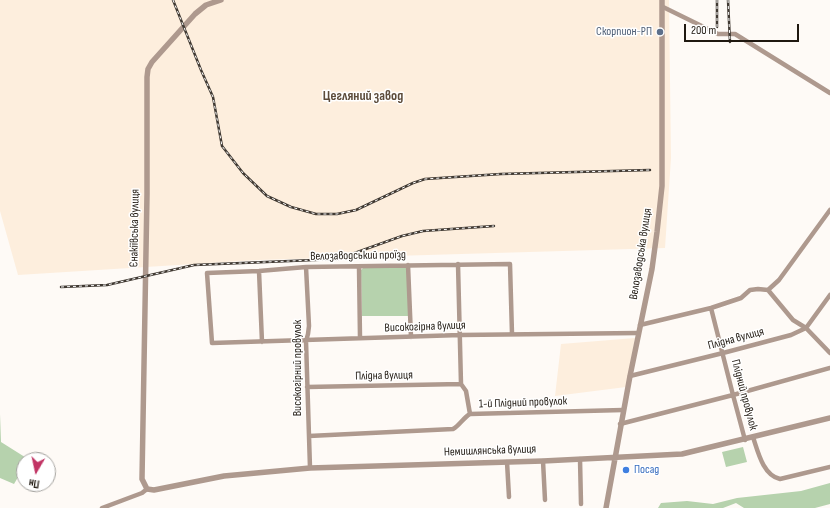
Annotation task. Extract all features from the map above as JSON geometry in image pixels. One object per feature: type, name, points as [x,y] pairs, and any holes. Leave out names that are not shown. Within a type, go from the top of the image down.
[{"type":"street","name":"Єнакіївська вулиця","points":[[147,489],[142,479],[148,69],[152,62],[195,14],[206,5],[222,0]]},
{"type":"street","name":"Велозаводська вулиця","points":[[606,508],[620,424],[652,269],[662,186],[662,0]]},
{"type":"street","points":[[663,7],[718,34],[735,34],[830,93]]},
{"type":"street","points":[[768,290],[779,280],[830,210]]},
{"type":"street","points":[[458,264],[461,384],[466,391],[470,414]]},
{"type":"street","name":"Велозаводський проїзд","points":[[212,343],[207,273],[306,267],[510,264],[512,334]]},
{"type":"street","points":[[408,265],[411,337]]},
{"type":"street","name":"Високогірний провулок","points":[[306,267],[309,326],[306,340],[310,468]]},
{"type":"street","points":[[359,267],[360,338]]},
{"type":"street","points":[[259,271],[262,342]]},
{"type":"street","points":[[640,325],[711,308],[741,298],[750,290],[768,290],[793,320],[806,328],[830,353]]},
{"type":"street","points":[[806,328],[830,295]]},
{"type":"street","name":"Плідний провулок","points":[[711,308],[732,395],[745,440]]},
{"type":"street","name":"Плідна вулиця","points":[[630,376],[791,335],[806,328]]},
{"type":"street","name":"Високогірна вулиця","points":[[212,343],[460,335],[638,332]]},
{"type":"street","points":[[620,424],[830,368]]},
{"type":"street","name":"Плідна вулиця","points":[[307,387],[461,384]]},
{"type":"street","name":"1-й Плідний провулок","points":[[309,436],[453,429],[459,426],[464,418],[470,414],[623,410]]},
{"type":"street","name":"Немишлянська вулиця","points":[[147,489],[154,490],[251,472],[310,468],[615,458],[682,454],[745,440],[830,418]]},
{"type":"street","points":[[753,438],[767,472],[774,478],[780,479],[830,467]]},
{"type":"street","points":[[580,459],[581,504]]},
{"type":"street","points":[[543,460],[545,500]]},
{"type":"street","points":[[507,462],[509,497]]},
{"type":"street","points":[[102,508],[136,495],[147,489]]},
{"type":"shaded area","points":[[0,0],[669,0],[671,158],[665,248],[258,260],[18,275],[0,211]]},
{"type":"shaded area","points":[[635,338],[626,387],[555,396],[561,344]]},
{"type":"green space","points":[[405,266],[407,268],[409,316],[362,316],[361,270],[363,268]]},
{"type":"green space","points":[[0,414],[1,442],[17,452],[16,481],[14,484],[0,478]]},
{"type":"green space","points":[[743,447],[747,462],[726,467],[722,452]]},
{"type":"green space","points":[[830,483],[830,504],[815,508],[744,508],[736,503],[723,508],[658,508],[661,503],[687,501],[713,504],[737,498],[801,491]]},
{"type":"railway","points":[[173,0],[213,97],[222,146],[243,173],[267,196],[291,207],[316,214],[337,214],[356,210],[413,183],[425,179],[501,174],[650,170]]},
{"type":"railway","points":[[717,0],[717,27]]},
{"type":"railway","points":[[728,0],[730,42]]},
{"type":"railway","points":[[61,287],[107,285],[194,265],[338,259],[402,236],[423,231],[494,226]]},
{"type":"place","name":"Скорпион-РП","points":[[660,32]]},
{"type":"place","name":"Посад","points":[[626,470]]},
{"type":"district","name":"Цегляний завод","points":[[363,96]]}]
